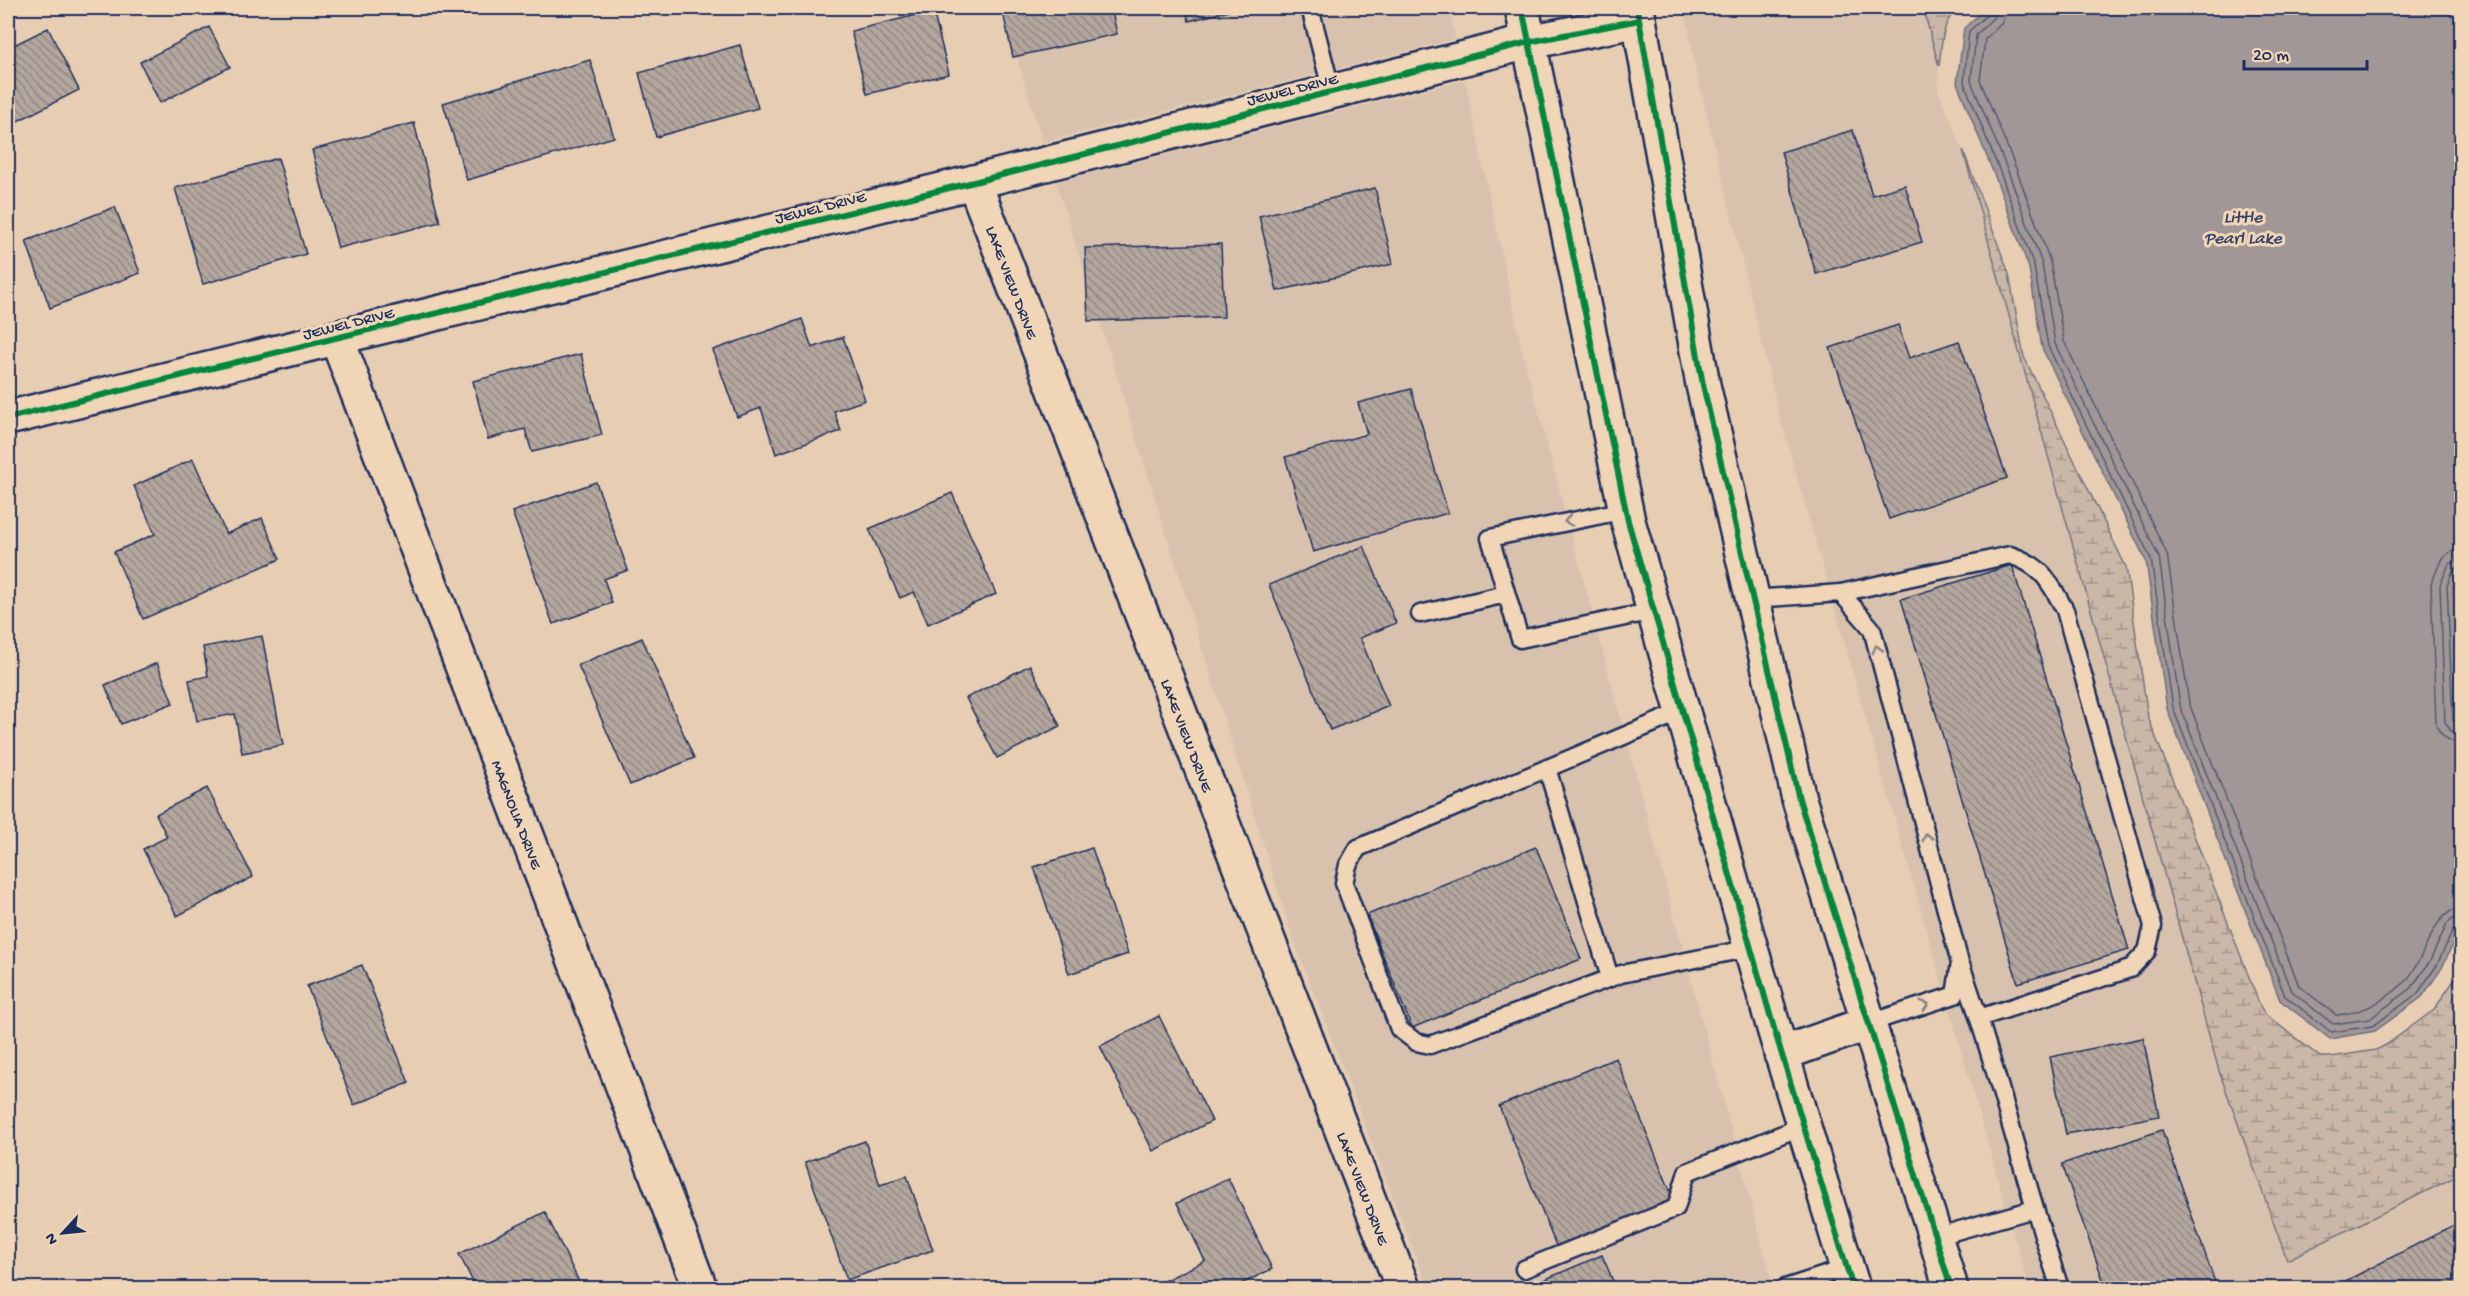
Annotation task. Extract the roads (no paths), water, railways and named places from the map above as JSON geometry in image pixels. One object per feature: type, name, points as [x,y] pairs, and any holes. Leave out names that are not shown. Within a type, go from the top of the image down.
[{"type":"street","points":[[1522,8],[1626,510],[1781,1054],[1850,1278]]},
{"type":"street","name":"JEWEL DRIVE","points":[[8,418],[974,182],[1638,14]]},
{"type":"street","points":[[1638,14],[1703,385],[1799,799],[1951,1288]]},
{"type":"street","name":"LAKE VIEW DRIVE","points":[[974,182],[1403,1288]]},
{"type":"street","name":"MAGNOLIA DRIVE","points":[[336,339],[700,1288]]},
{"type":"street","points":[[1781,1054],[1869,1023]]},
{"type":"lane","points":[[1310,8],[1332,92]]},
{"type":"lane","points":[[1626,510],[1490,538],[1520,639],[1654,611]]},
{"type":"lane","points":[[1752,599],[1841,593],[2010,555],[2030,561],[2048,579],[2065,610],[2153,926],[2147,951],[2130,969],[1979,1018]]},
{"type":"lane","points":[[1841,593],[1872,630],[1960,963],[1979,1018],[2034,1209],[2060,1288]]},
{"type":"lane","points":[[1420,614],[1506,594]]},
{"type":"lane","points":[[1683,711],[1358,848],[1348,865],[1344,883],[1399,1029],[1416,1042],[1430,1045],[1621,974],[1751,948]]},
{"type":"lane","points":[[1547,768],[1610,978]]},
{"type":"lane","points":[[1869,1023],[1956,995],[1960,963]]},
{"type":"lane","points":[[1524,1269],[1676,1208],[1687,1172],[1803,1126]]},
{"type":"lane","points":[[1935,1237],[2034,1209]]},
{"type":"lane","points":[[1785,1288],[1850,1278]]},
{"type":"water","name":"Little Pearl Lake","points":[[1986,8],[2461,8],[2462,566],[2453,586],[2462,747],[2461,925],[2442,968],[2422,997],[2375,1031],[2330,1039],[2280,1000],[2167,709],[2146,561],[2042,348],[2029,268],[1957,83],[1964,28]]}]
